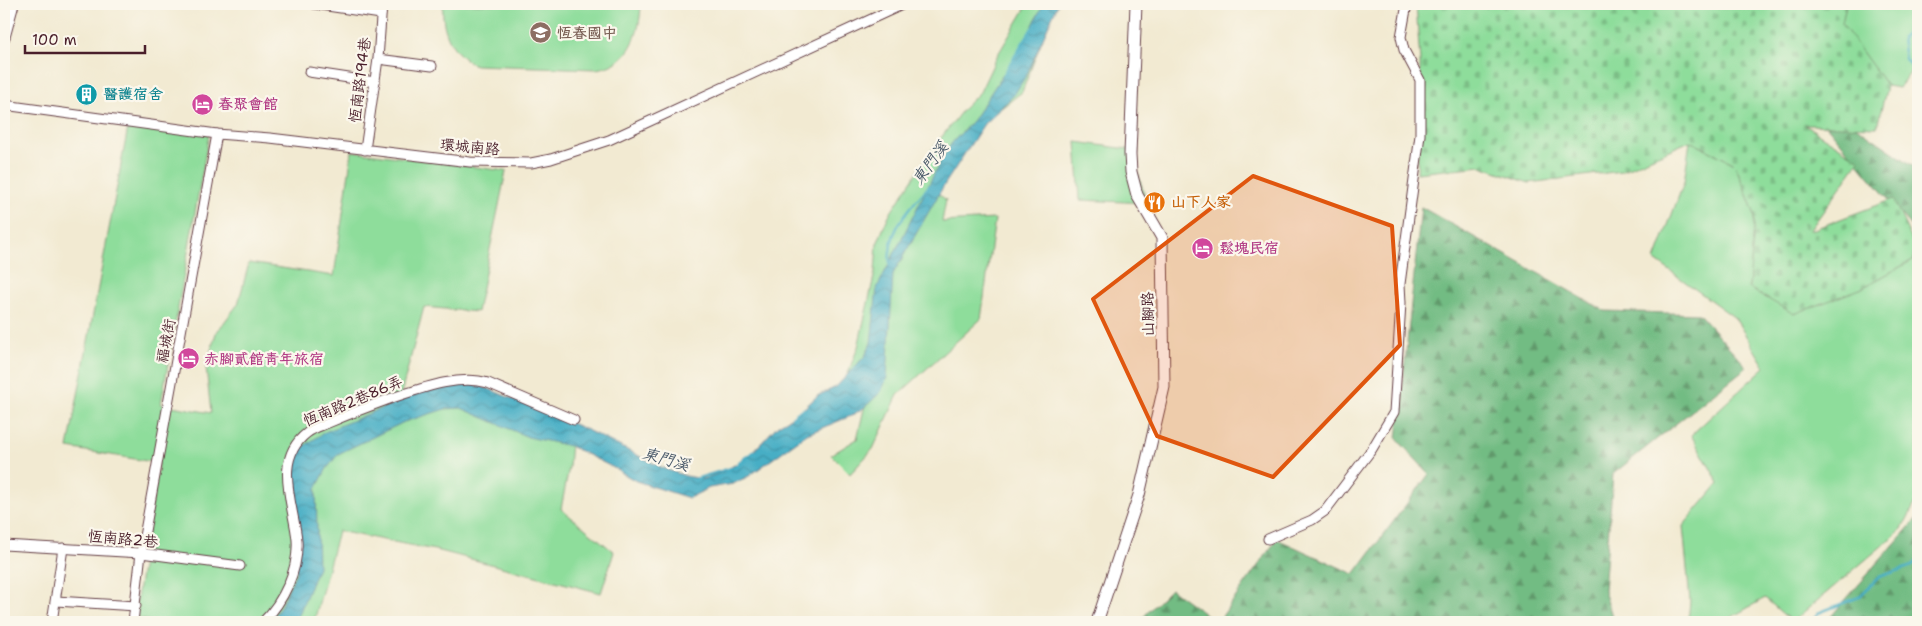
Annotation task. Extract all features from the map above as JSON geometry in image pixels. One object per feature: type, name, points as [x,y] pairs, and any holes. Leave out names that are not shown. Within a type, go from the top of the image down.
[{"type":"street","points":[[4,37],[6,18],[13,4]]},
{"type":"street","points":[[314,4],[381,14]]},
{"type":"street","name":"恆南路194巷","points":[[365,150],[378,59],[382,4]]},
{"type":"street","name":"環城南路","points":[[4,105],[218,134],[270,138],[470,162],[508,164],[552,160],[609,140],[904,4]]},
{"type":"street","name":"山腳路","points":[[1097,622],[1140,495],[1164,386],[1162,238],[1137,195],[1131,172],[1130,144],[1136,4]]},
{"type":"street","points":[[1268,539],[1312,520],[1325,511],[1372,449],[1394,412],[1401,303],[1400,284],[1420,135],[1420,80],[1404,50],[1401,37],[1408,4]]},
{"type":"street","points":[[378,59],[432,66]]},
{"type":"street","points":[[309,72],[375,82]]},
{"type":"street","name":"福城街","points":[[141,553],[218,134]]},
{"type":"street","name":"恆南路2巷86弄","points":[[263,622],[282,599],[293,569],[297,540],[286,472],[291,455],[297,444],[308,432],[353,413],[423,388],[466,379],[475,379],[488,383],[574,420]]},
{"type":"street","name":"恆南路2巷","points":[[4,545],[141,553],[240,566]]},
{"type":"street","points":[[52,622],[64,548]]},
{"type":"street","points":[[133,622],[141,553]]},
{"type":"street","points":[[56,601],[136,606]]},
{"type":"highlighted area","points":[[1253,176],[1392,226],[1400,345],[1273,477],[1157,436],[1093,299]]},
{"type":"green space","name":"恆春國中","points":[[443,4],[641,4],[638,27],[631,47],[617,62],[596,69],[475,65],[460,54],[449,40],[444,23]]},
{"type":"green space","points":[[1028,4],[1056,4],[1022,92],[990,117],[929,186],[946,200],[942,222],[995,219],[981,319],[898,395],[873,449],[850,474],[831,455],[857,439],[868,392],[846,378],[858,347],[875,272],[877,244],[888,217],[930,152],[964,108],[980,92],[997,56]]},
{"type":"green space","points":[[1416,4],[1846,4],[1842,24],[1887,86],[1877,127],[1805,125],[1860,160],[1809,231],[1893,199],[1918,253],[1918,257],[1860,289],[1794,314],[1749,288],[1755,215],[1735,164],[1690,141],[1621,171],[1529,183],[1481,166],[1417,173],[1420,62]]},
{"type":"green space","points":[[1846,4],[1918,4],[1918,62],[1899,88],[1887,86],[1841,24]]},
{"type":"green space","points":[[1790,82],[1918,169],[1918,235]]},
{"type":"green space","points":[[129,122],[209,134],[161,404],[211,413],[206,367],[216,333],[238,304],[249,263],[334,276],[352,151],[506,171],[477,312],[424,307],[396,413],[436,397],[572,430],[569,467],[561,509],[614,552],[601,593],[440,551],[338,531],[314,622],[153,622],[134,617],[159,463],[68,448]]},
{"type":"green space","points":[[1690,141],[1735,164],[1755,215],[1749,288],[1860,289],[1918,257],[1918,498],[1902,529],[1792,622],[1765,598],[1723,622],[1688,622],[1690,601],[1683,526],[1719,483],[1691,435],[1765,367],[1735,318],[1655,260],[1684,182]]},
{"type":"green space","points":[[1076,142],[1135,150],[1136,166],[1147,203],[1080,200]]},
{"type":"green space","points":[[1421,207],[1605,311],[1699,314],[1747,367],[1613,474],[1604,591],[1614,622],[1218,622],[1277,539],[1354,574],[1429,474],[1397,439]]},
{"type":"green space","points":[[1918,517],[1918,622],[1826,622]]},
{"type":"green space","points":[[1171,589],[1216,622],[1138,622]]},
{"type":"water","points":[[1043,4],[1058,4],[1027,74],[1014,95],[984,124],[943,187],[893,274],[887,378],[881,392],[865,407],[851,416],[807,434],[749,476],[733,484],[709,488],[689,498],[636,481],[570,446],[528,437],[461,408],[445,409],[404,422],[338,454],[326,470],[316,489],[318,567],[296,622],[270,622],[279,609],[296,573],[291,471],[295,458],[301,448],[325,432],[423,391],[444,386],[473,384],[489,389],[585,429],[665,469],[703,479],[723,472],[749,456],[778,425],[799,413],[817,396],[836,387],[865,356],[871,343],[877,288],[937,168],[951,144],[973,120],[1027,38]]},
{"type":"waterway","name":"東門溪","points":[[1918,19],[1902,38],[1905,59],[1918,73]]},
{"type":"waterway","name":"東門溪","points":[[1004,74],[1032,28]]},
{"type":"waterway","name":"東門溪","points":[[890,266],[891,242],[895,232],[906,213],[929,186]]},
{"type":"waterway","name":"東門溪","points":[[792,417],[804,409]]},
{"type":"waterway","name":"東門溪","points":[[739,462],[753,452]]},
{"type":"waterway","name":"東門溪","points":[[695,479],[731,468]]},
{"type":"waterway","points":[[1812,622],[1818,613],[1859,597],[1879,577],[1912,566],[1918,561]]},
{"type":"place","name":"恆春國中","points":[[541,33]]},
{"type":"place","name":"醫護宿舍","points":[[87,94]]},
{"type":"place","name":"春聚會館","points":[[202,104]]},
{"type":"place","name":"山下人家","points":[[1155,202]]},
{"type":"place","name":"鬆塊民宿","points":[[1203,248]]},
{"type":"place","name":"赤腳貳館青年旅宿","points":[[188,359]]}]
